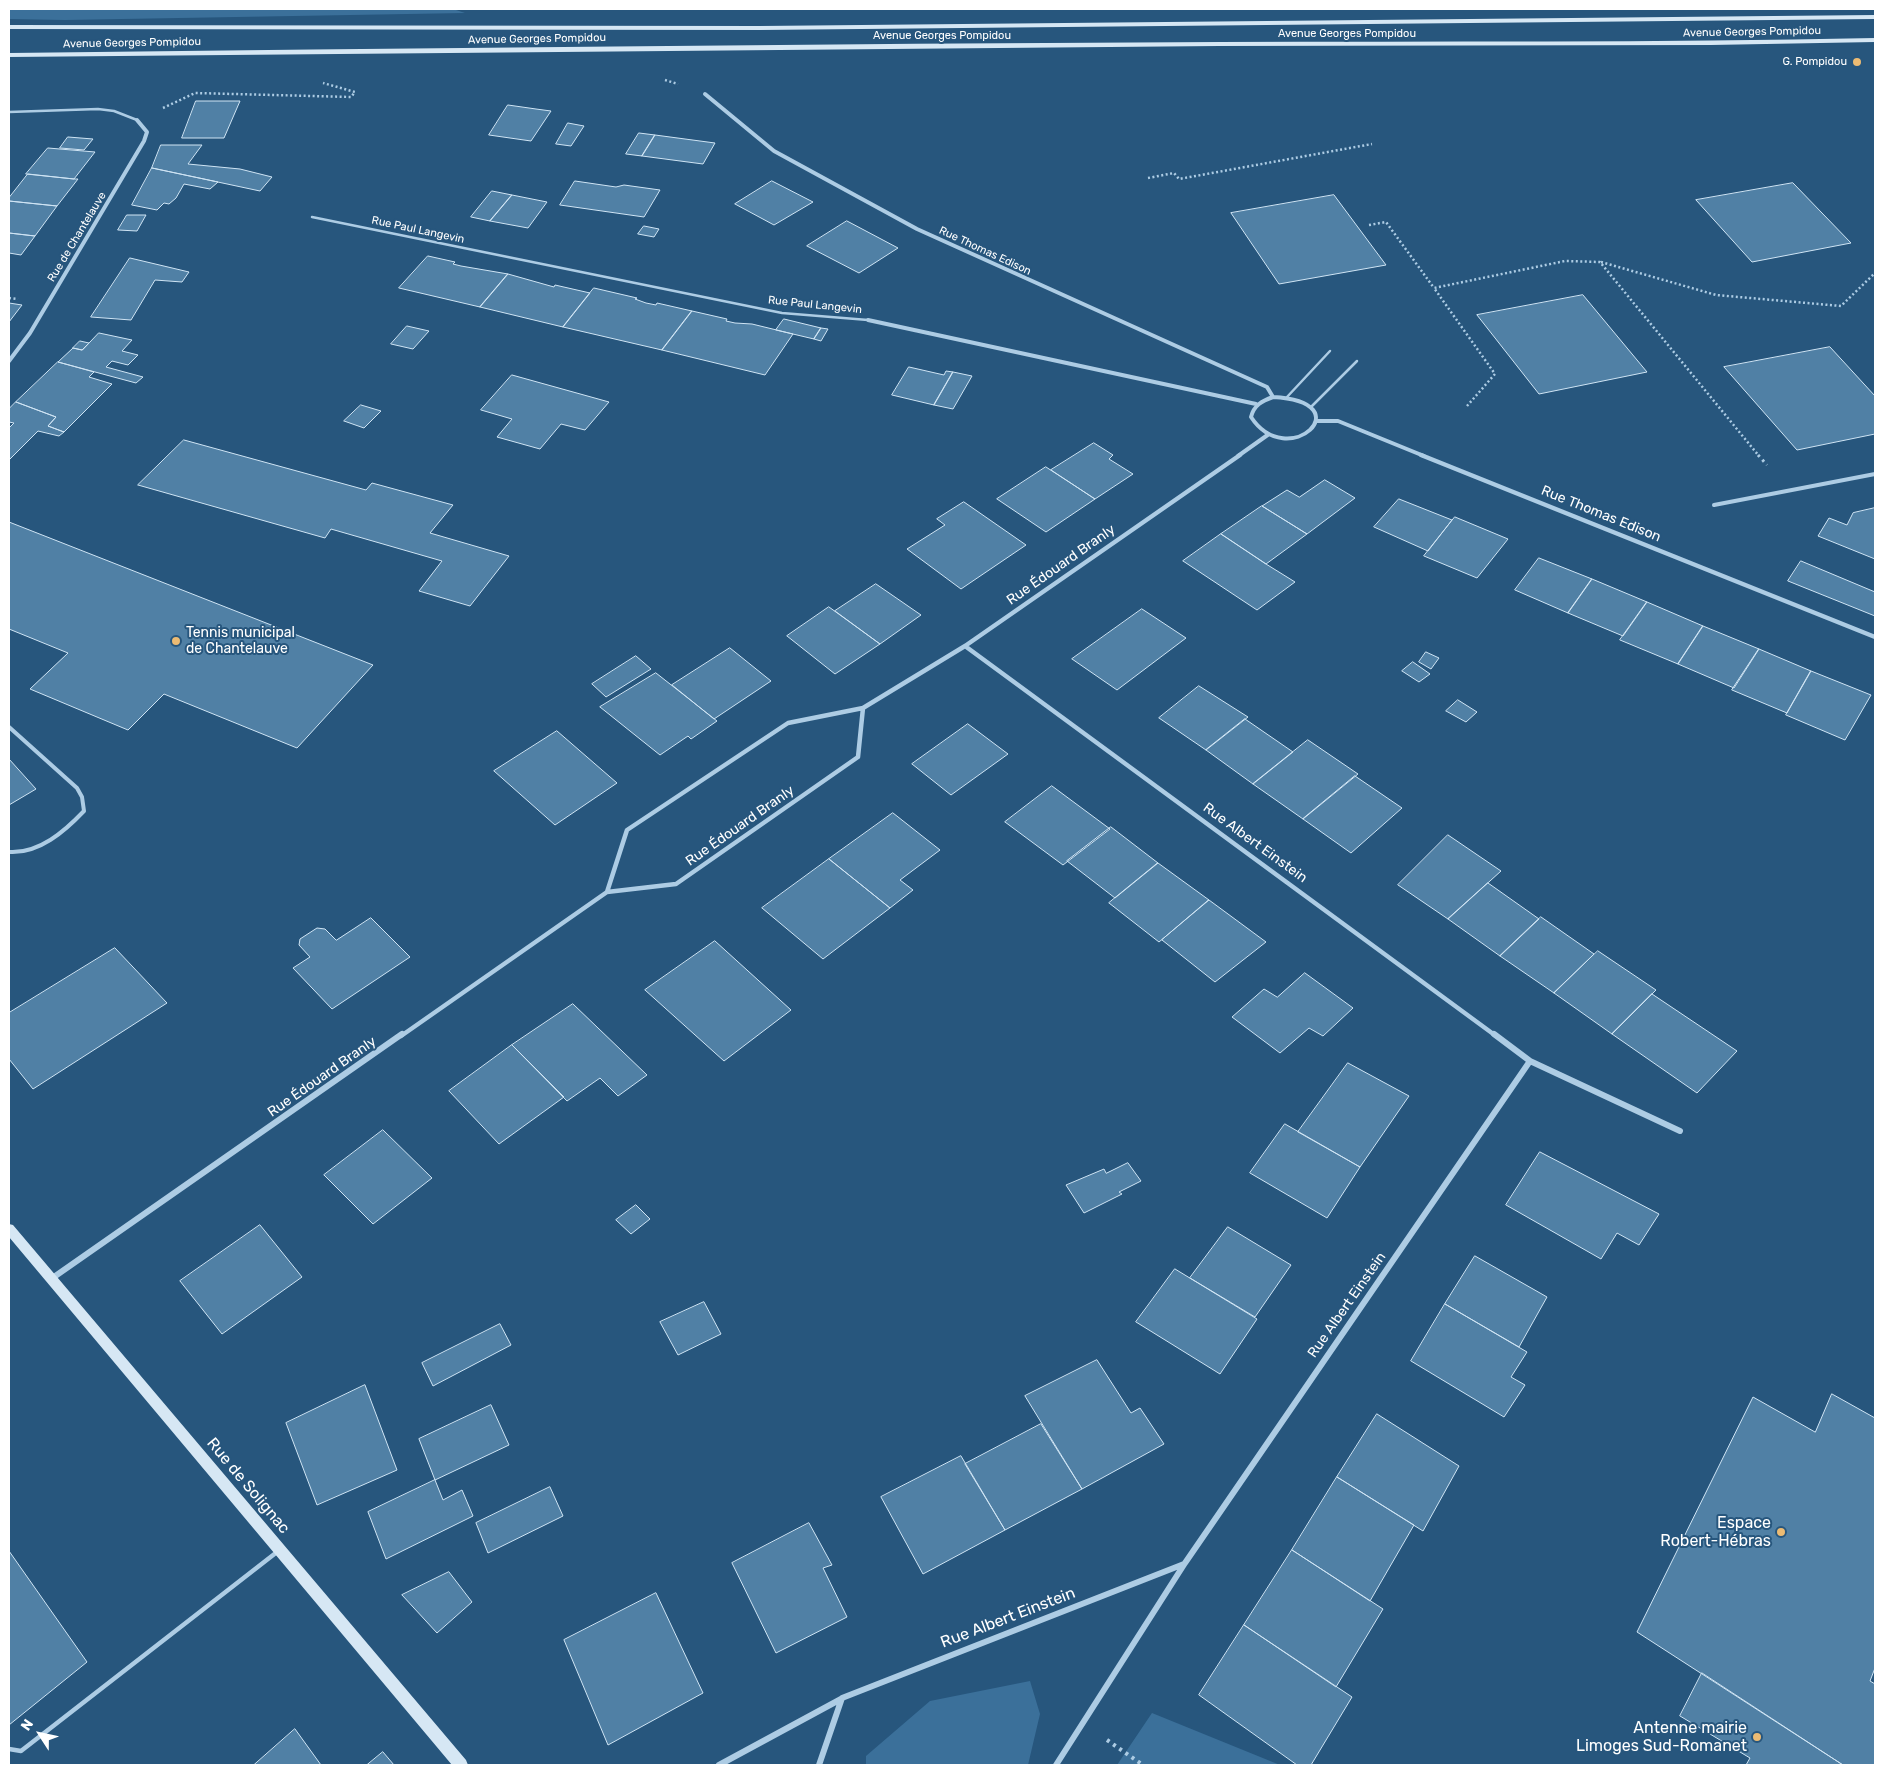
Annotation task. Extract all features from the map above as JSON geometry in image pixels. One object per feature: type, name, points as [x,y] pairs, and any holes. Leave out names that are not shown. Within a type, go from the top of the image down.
[{"type":"main road","name":"Avenue Georges Pompidou","points":[[9,27],[760,28],[1875,17]]},
{"type":"main road","name":"Avenue Georges Pompidou","points":[[9,55],[617,48],[1526,43],[1793,44],[1875,40]]},
{"type":"main road","name":"Rue de Solignac","points":[[9,1229],[50,1280],[281,1550],[461,1765]]},
{"type":"street","name":"Rue Thomas Edison","points":[[705,94],[774,151],[917,229],[1267,387],[1273,397]]},
{"type":"street","name":"Rue de Chantelauve","points":[[9,361],[30,333],[144,141],[147,132],[137,120]]},
{"type":"street","name":"Rue Paul Langevin","points":[[868,320],[1256,404]]},
{"type":"street","points":[[1273,397],[1287,397],[1304,402],[1311,407],[1316,421],[1314,427],[1300,436],[1278,437],[1268,434],[1254,424],[1251,417],[1256,404],[1273,397]]},
{"type":"street","name":"Rue Thomas Edison","points":[[1316,421],[1338,421],[1875,637]]},
{"type":"street","name":"Rue Édouard Branly","points":[[607,892],[628,830],[788,723],[863,708],[965,646],[1268,434]]},
{"type":"street","name":"Rue Albert Einstein","points":[[965,646],[1530,1061],[1680,1132]]},
{"type":"street","name":"Rue Édouard Branly","points":[[50,1280],[607,892],[676,884],[858,758],[863,708]]},
{"type":"street","name":"Rue Albert Einstein","points":[[1056,1765],[1185,1563],[1530,1061]]},
{"type":"street","name":"Rue Albert Einstein","points":[[719,1765],[842,1698],[1185,1563]]},
{"type":"street","points":[[819,1765],[842,1698]]},
{"type":"lane","points":[[9,112],[98,109],[114,111],[137,120]]},
{"type":"lane","name":"Rue Paul Langevin","points":[[312,217],[782,313],[868,320]]},
{"type":"lane","points":[[1287,397],[1330,350]]},
{"type":"lane","points":[[1311,407],[1357,362]]},
{"type":"lane","points":[[1714,505],[1875,474]]},
{"type":"lane","points":[[9,727],[77,788],[82,796],[84,810],[72,825],[38,846],[15,854],[9,852]]},
{"type":"lane","points":[[9,1749],[21,1751],[281,1550]]},
{"type":"path","points":[[137,120],[195,93],[351,97],[355,92],[317,81]]},
{"type":"path","points":[[1148,178],[1174,173],[1179,179],[1372,144]]},
{"type":"path","points":[[1369,225],[1386,222],[1495,374],[1467,406]]},
{"type":"path","points":[[1434,288],[1565,261],[1600,262],[1716,295],[1841,306],[1875,273]]},
{"type":"path","points":[[1600,262],[1788,491]]},
{"type":"path","points":[[1083,1724],[1143,1765]]},
{"type":"shaded area","points":[[9,9],[453,9],[465,13],[65,20],[9,19]]},
{"type":"shaded area","points":[[1030,1681],[1040,1714],[1028,1765],[866,1765],[866,1756],[930,1701]]},
{"type":"shaded area","points":[[1152,1713],[1280,1765],[1117,1765]]},
{"type":"building","points":[[196,101],[240,101],[224,138],[182,138]]},
{"type":"building","points":[[508,105],[551,111],[531,141],[489,135]]},
{"type":"building","points":[[568,123],[584,126],[571,146],[556,144]]},
{"type":"building","points":[[639,133],[655,135],[642,156],[626,154]]},
{"type":"building","points":[[655,135],[715,143],[703,164],[642,156]]},
{"type":"building","points":[[68,137],[93,139],[84,150],[60,148]]},
{"type":"building","points":[[161,145],[202,145],[188,164],[240,169],[272,177],[260,191],[152,168]]},
{"type":"building","points":[[48,148],[95,152],[74,179],[26,174]]},
{"type":"building","points":[[152,168],[218,182],[210,189],[184,184],[176,198],[169,204],[164,203],[157,210],[132,205]]},
{"type":"building","points":[[28,174],[78,179],[57,206],[9,201],[9,198]]},
{"type":"building","points":[[575,181],[616,187],[624,185],[660,190],[644,217],[560,205]]},
{"type":"building","points":[[772,181],[813,202],[774,225],[735,204]]},
{"type":"building","points":[[1793,183],[1851,243],[1752,262],[1696,200]]},
{"type":"building","points":[[492,191],[512,195],[490,221],[471,217]]},
{"type":"building","points":[[512,195],[547,202],[528,228],[490,221]]},
{"type":"building","points":[[1334,195],[1386,265],[1279,284],[1231,213]]},
{"type":"building","points":[[9,201],[57,206],[35,236],[9,233]]},
{"type":"building","points":[[127,215],[146,215],[137,231],[118,230]]},
{"type":"building","points":[[847,221],[898,248],[859,273],[807,246]]},
{"type":"building","points":[[644,226],[659,229],[654,237],[638,234]]},
{"type":"building","points":[[9,233],[35,236],[21,255],[9,253]]},
{"type":"building","points":[[428,256],[455,262],[453,264],[461,266],[508,274],[480,307],[399,288]]},
{"type":"building","points":[[130,258],[189,272],[182,282],[155,280],[131,320],[91,317]]},
{"type":"building","points":[[508,274],[554,287],[555,285],[590,293],[563,327],[480,307]]},
{"type":"building","points":[[594,288],[637,298],[635,299],[646,303],[656,305],[657,303],[692,311],[662,350],[563,327]]},
{"type":"building","points":[[1583,295],[1647,372],[1539,394],[1477,315]]},
{"type":"building","points":[[9,303],[22,305],[9,322]]},
{"type":"building","points":[[692,311],[727,319],[726,321],[752,324],[793,334],[765,375],[662,350]]},
{"type":"building","points":[[784,319],[821,328],[814,339],[776,330]]},
{"type":"building","points":[[407,326],[429,331],[413,349],[391,344]]},
{"type":"building","points":[[821,328],[828,329],[821,341],[814,339]]},
{"type":"building","points":[[99,333],[132,340],[122,351],[138,355],[128,365],[112,361],[106,367],[143,377],[136,383],[58,362],[73,348],[82,350]]},
{"type":"building","points":[[80,341],[89,343],[82,350],[73,348]]},
{"type":"building","points":[[1830,347],[1875,396],[1875,434],[1797,450],[1724,367]]},
{"type":"building","points":[[58,362],[94,372],[89,377],[112,384],[64,432],[48,426],[56,417],[16,402]]},
{"type":"building","points":[[909,367],[944,375],[946,371],[953,372],[934,405],[892,395]]},
{"type":"building","points":[[953,372],[972,376],[953,409],[934,405]]},
{"type":"building","points":[[512,375],[609,402],[585,430],[561,424],[540,449],[497,437],[512,419],[481,410]]},
{"type":"building","points":[[16,402],[56,417],[48,426],[64,432],[59,436],[38,431],[9,460],[9,428],[14,423],[9,422],[9,409]]},
{"type":"building","points":[[361,405],[381,411],[364,428],[344,421]]},
{"type":"building","points":[[184,440],[366,490],[372,483],[453,505],[430,533],[509,556],[470,606],[419,591],[442,561],[331,529],[325,538],[138,485]]},
{"type":"building","points":[[1094,443],[1113,455],[1109,459],[1133,474],[1095,499],[1051,470]]},
{"type":"building","points":[[1046,467],[1095,499],[1046,532],[997,499]]},
{"type":"building","points":[[1325,480],[1355,498],[1307,534],[1262,506],[1287,490],[1299,497]]},
{"type":"building","points":[[1399,499],[1452,520],[1428,551],[1374,527]]},
{"type":"building","points":[[964,502],[1026,545],[961,589],[907,549],[945,525],[937,519]]},
{"type":"building","points":[[1262,506],[1307,534],[1266,564],[1221,534]]},
{"type":"building","points":[[1875,508],[1875,559],[1818,536],[1829,518],[1847,525],[1853,513]]},
{"type":"building","points":[[1455,517],[1508,539],[1477,578],[1424,556]]},
{"type":"building","name":"Tennis municipal de Chantelauve","points":[[9,522],[373,665],[297,748],[164,694],[128,730],[30,689],[68,653],[9,629]]},
{"type":"building","points":[[1221,534],[1295,582],[1257,610],[1183,561]]},
{"type":"building","points":[[1539,558],[1592,579],[1568,613],[1515,590]]},
{"type":"building","points":[[1801,561],[1875,592],[1875,616],[1788,581]]},
{"type":"building","points":[[1592,579],[1647,602],[1623,636],[1568,613]]},
{"type":"building","points":[[876,584],[921,615],[880,644],[835,611]]},
{"type":"building","points":[[1647,602],[1703,626],[1678,664],[1620,640]]},
{"type":"building","points":[[829,607],[880,644],[835,674],[787,636]]},
{"type":"building","points":[[1142,609],[1186,638],[1117,690],[1072,659]]},
{"type":"building","points":[[1703,626],[1759,649],[1734,688],[1678,664]]},
{"type":"building","points":[[730,648],[771,681],[714,719],[672,685]]},
{"type":"building","points":[[1759,649],[1811,671],[1787,713],[1732,690]]},
{"type":"building","points":[[1426,652],[1439,658],[1431,669],[1419,662]]},
{"type":"building","points":[[636,656],[651,669],[606,697],[592,684]]},
{"type":"building","points":[[1413,662],[1430,674],[1419,682],[1402,671]]},
{"type":"building","points":[[1811,671],[1871,695],[1845,740],[1786,715]]},
{"type":"building","points":[[656,673],[717,721],[691,739],[688,736],[660,755],[600,707]]},
{"type":"building","points":[[1199,686],[1248,717],[1206,750],[1159,718]]},
{"type":"building","points":[[1458,700],[1477,712],[1466,722],[1446,711]]},
{"type":"building","points":[[1245,719],[1293,752],[1253,784],[1206,750]]},
{"type":"building","points":[[968,724],[1008,754],[951,795],[912,764]]},
{"type":"building","points":[[557,731],[617,783],[555,825],[494,771]]},
{"type":"building","points":[[1308,740],[1358,774],[1303,819],[1253,784]]},
{"type":"building","points":[[9,759],[36,789],[9,805]]},
{"type":"building","points":[[1355,776],[1402,808],[1351,853],[1303,819]]},
{"type":"building","points":[[1052,786],[1110,829],[1063,865],[1005,822]]},
{"type":"building","points":[[893,813],[940,850],[900,880],[913,890],[890,908],[829,859]]},
{"type":"building","points":[[1111,827],[1158,863],[1115,898],[1067,861]]},
{"type":"building","points":[[1448,835],[1501,871],[1448,919],[1398,885]]},
{"type":"building","points":[[829,859],[890,908],[823,959],[762,908]]},
{"type":"building","points":[[1158,863],[1209,900],[1159,942],[1109,903]]},
{"type":"building","points":[[1488,883],[1539,919],[1500,956],[1448,919]]},
{"type":"building","points":[[1209,900],[1266,942],[1215,982],[1162,940]]},
{"type":"building","points":[[1541,917],[1594,954],[1554,993],[1500,956]]},
{"type":"building","points":[[371,918],[410,957],[332,1009],[293,968],[310,957],[299,945],[300,939],[317,928],[325,929],[336,940]]},
{"type":"building","points":[[715,941],[791,1010],[724,1061],[645,990]]},
{"type":"building","points":[[115,948],[167,1003],[33,1089],[9,1059],[9,1013]]},
{"type":"building","points":[[1598,951],[1656,990],[1612,1034],[1554,993]]},
{"type":"building","points":[[1305,973],[1353,1008],[1323,1036],[1309,1028],[1280,1053],[1232,1017],[1264,989],[1277,997]]},
{"type":"building","points":[[1652,994],[1737,1051],[1697,1093],[1612,1034]]},
{"type":"building","points":[[573,1004],[647,1075],[618,1096],[600,1078],[567,1101],[512,1045]]},
{"type":"building","points":[[512,1045],[564,1097],[499,1144],[449,1091]]},
{"type":"building","points":[[1348,1063],[1409,1096],[1360,1167],[1298,1132]]},
{"type":"building","points":[[1285,1124],[1360,1167],[1327,1218],[1250,1173]]},
{"type":"building","points":[[383,1130],[432,1178],[373,1224],[324,1175]]},
{"type":"building","points":[[1540,1152],[1659,1214],[1639,1245],[1617,1233],[1601,1259],[1506,1205]]},
{"type":"building","points":[[1128,1163],[1141,1181],[1119,1192],[1122,1194],[1084,1213],[1066,1185],[1104,1169],[1106,1173]]},
{"type":"building","points":[[636,1205],[650,1219],[631,1234],[616,1220]]},
{"type":"building","points":[[260,1225],[302,1277],[222,1334],[180,1281]]},
{"type":"building","points":[[1228,1227],[1291,1265],[1255,1317],[1190,1278]]},
{"type":"building","points":[[1475,1256],[1547,1297],[1519,1347],[1445,1304]]},
{"type":"building","points":[[1175,1269],[1257,1319],[1220,1374],[1136,1322]]},
{"type":"building","points":[[704,1302],[721,1334],[678,1355],[660,1322]]},
{"type":"building","points":[[1445,1304],[1527,1352],[1511,1377],[1525,1385],[1504,1417],[1411,1361]]},
{"type":"building","points":[[500,1324],[511,1345],[433,1386],[422,1363]]},
{"type":"building","points":[[1097,1360],[1131,1413],[1140,1408],[1164,1444],[1082,1489],[1025,1396]]},
{"type":"building","points":[[365,1385],[397,1470],[317,1505],[286,1423]]},
{"type":"building","name":"Espace Robert-Hébras","points":[[1832,1394],[1875,1418],[1875,1668],[1870,1681],[1875,1684],[1875,1765],[1843,1765],[1637,1632],[1753,1397],[1815,1432]]},
{"type":"building","points":[[491,1405],[509,1445],[435,1480],[419,1439]]},
{"type":"building","points":[[1377,1414],[1459,1466],[1423,1531],[1337,1477]]},
{"type":"building","points":[[1041,1424],[1082,1489],[1005,1530],[965,1464]]},
{"type":"building","points":[[961,1456],[1005,1530],[923,1574],[881,1497]]},
{"type":"building","points":[[1337,1477],[1414,1525],[1370,1601],[1292,1550]]},
{"type":"building","points":[[435,1480],[443,1500],[462,1490],[473,1516],[386,1559],[368,1512]]},
{"type":"building","points":[[550,1487],[563,1516],[488,1553],[476,1523]]},
{"type":"building","points":[[809,1523],[832,1565],[823,1568],[847,1617],[776,1653],[732,1563]]},
{"type":"building","points":[[1292,1550],[1383,1609],[1336,1687],[1244,1625]]},
{"type":"building","points":[[9,1551],[87,1662],[9,1725]]},
{"type":"building","points":[[449,1572],[472,1602],[437,1633],[402,1595]]},
{"type":"building","points":[[656,1593],[703,1693],[608,1745],[564,1640]]},
{"type":"building","points":[[1244,1625],[1352,1697],[1311,1765],[1297,1765],[1199,1695]]},
{"type":"building","name":"Antenne mairie Limoges Sud-Romanet","points":[[1702,1673],[1843,1765],[1746,1765],[1750,1758],[1680,1716]]},
{"type":"building","points":[[295,1729],[321,1765],[254,1765]]},
{"type":"building","points":[[383,1752],[394,1765],[367,1765]]},
{"type":"place","name":"G. Pompidou","points":[[1857,62]]},
{"type":"place","name":"Tennis municipal de Chantelauve","points":[[176,641]]},
{"type":"place","name":"Espace Robert-Hébras","points":[[1781,1532]]},
{"type":"place","name":"Antenne mairie Limoges Sud-Romanet","points":[[1757,1737]]}]
